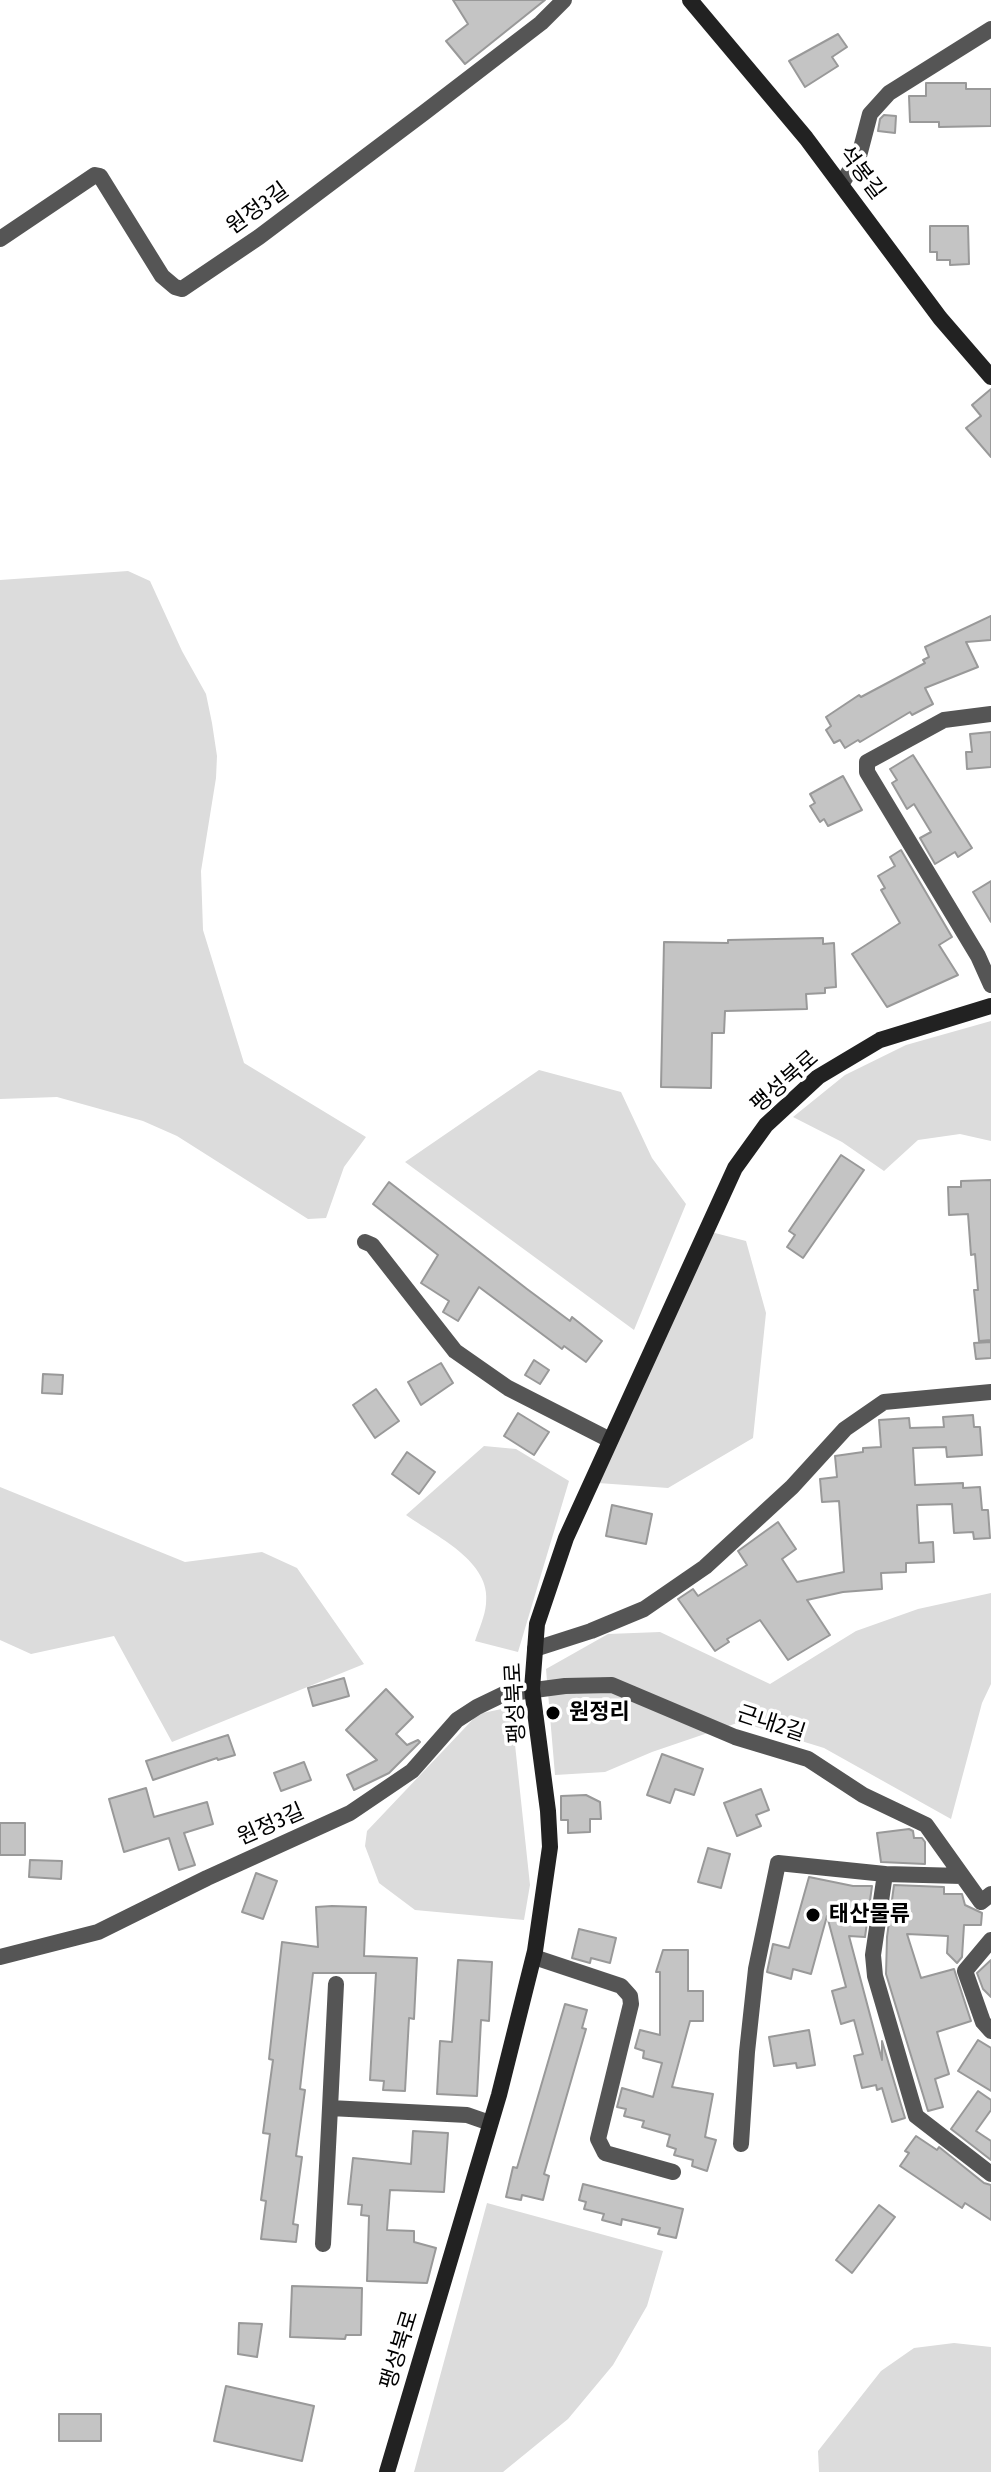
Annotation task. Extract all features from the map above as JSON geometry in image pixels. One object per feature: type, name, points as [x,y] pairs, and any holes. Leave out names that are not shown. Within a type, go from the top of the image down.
[{"type":"street","name":"원정3길","points":[[0,239],[95,175],[100,176],[162,276],[182,289],[259,237],[449,94],[541,23],[564,0]]},
{"type":"street","name":"석봉길","points":[[690,0],[760,80],[842,183],[940,318],[991,377]]},
{"type":"street","points":[[842,183],[859,156],[870,114],[889,93],[991,29]]},
{"type":"street","points":[[991,714],[944,720],[867,762],[867,772],[978,956],[991,985]]},
{"type":"street","name":"팽성북로","points":[[387,2472],[490,2123],[534,1957],[550,1847],[532,1689],[535,1649],[537,1624],[566,1538],[735,1168],[766,1125],[818,1077],[880,1040],[991,1006]]},
{"type":"street","points":[[365,1242],[372,1245],[455,1351],[508,1388],[610,1440]]},
{"type":"street","points":[[535,1649],[644,1609],[705,1567],[792,1487],[845,1429],[884,1402],[991,1392]]},
{"type":"street","name":"근내2길","points":[[532,1689],[612,1685],[735,1737],[808,1759],[863,1795],[926,1825],[962,1876],[988,1903]]},
{"type":"street","name":"원정3길","points":[[0,1957],[98,1932],[350,1813],[412,1771],[457,1720],[504,1694],[532,1689]]},
{"type":"street","points":[[741,2144],[756,1969],[778,1863],[885,1874],[962,1876]]},
{"type":"street","points":[[885,1874],[873,1955],[875,1976],[916,2116],[991,2174]]},
{"type":"street","points":[[991,1940],[965,1971],[983,2022],[991,2031]]},
{"type":"street","points":[[534,1957],[621,1986],[630,1996],[631,2004],[598,2139],[605,2153],[673,2172]]},
{"type":"street","points":[[323,2244],[336,1984]]},
{"type":"street","points":[[330,2108],[467,2115],[490,2123]]},
{"type":"shaded area","points":[[128,571],[150,581],[182,651],[206,694],[217,756],[201,871],[203,930],[244,1063],[366,1137],[344,1167],[326,1218],[308,1219],[177,1136],[143,1121],[57,1097],[0,1099],[0,580]]},
{"type":"shaded area","points":[[991,1021],[991,1141],[960,1134],[918,1140],[884,1171],[842,1142],[793,1117],[845,1075],[906,1045]]},
{"type":"shaded area","points":[[539,1070],[621,1092],[652,1158],[686,1204],[634,1330],[405,1162]]},
{"type":"shaded area","points":[[711,1232],[746,1241],[766,1313],[753,1438],[668,1488],[598,1483]]},
{"type":"shaded area","points":[[484,1446],[516,1449],[569,1481],[518,1652],[475,1641],[486,1604],[480,1575],[459,1551],[406,1515]]},
{"type":"shaded area","points":[[0,1487],[185,1562],[262,1552],[297,1568],[364,1664],[172,1742],[114,1636],[31,1654],[0,1640]]},
{"type":"shaded area","points":[[991,1593],[991,1684],[982,1703],[951,1819],[824,1748],[740,1722],[652,1752],[605,1772],[555,1775],[546,1669],[608,1634],[660,1632],[770,1684],[856,1631],[918,1609]]},
{"type":"shaded area","points":[[511,1707],[530,1885],[524,1920],[415,1910],[379,1883],[365,1846],[367,1831],[478,1714]]},
{"type":"shaded area","points":[[487,2203],[663,2251],[647,2306],[613,2365],[568,2419],[503,2472],[414,2472]]},
{"type":"shaded area","points":[[954,2343],[991,2347],[991,2472],[819,2472],[818,2451],[881,2371],[914,2348]]},
{"type":"building","points":[[453,0],[545,0],[465,64],[446,41],[468,24]]},
{"type":"building","points":[[838,34],[847,47],[832,57],[838,66],[805,87],[789,61]]},
{"type":"building","points":[[926,83],[966,83],[966,89],[991,89],[991,126],[939,127],[939,122],[910,122],[909,96],[926,96]]},
{"type":"building","points":[[884,115],[896,116],[895,133],[878,131]]},
{"type":"building","points":[[930,226],[968,226],[969,264],[950,265],[950,260],[937,260],[937,252],[930,252]]},
{"type":"building","points":[[991,389],[991,457],[966,428],[981,416],[972,405]]},
{"type":"building","points":[[991,616],[991,640],[966,642],[978,667],[925,688],[933,704],[912,715],[910,712],[845,748],[840,740],[834,743],[826,730],[831,726],[826,717],[859,695],[861,697],[925,663],[923,660],[929,657],[925,647]]},
{"type":"building","points":[[991,732],[991,767],[967,769],[966,752],[972,752],[970,734]]},
{"type":"building","points":[[913,755],[972,848],[958,857],[955,852],[935,864],[920,838],[931,832],[914,804],[907,809],[892,783],[897,780],[890,769]]},
{"type":"building","points":[[843,776],[862,810],[828,826],[824,819],[820,822],[810,806],[815,803],[810,794]]},
{"type":"building","points":[[901,850],[952,937],[939,945],[958,975],[887,1007],[852,954],[900,923],[881,890],[885,888],[878,876],[895,866],[890,857]]},
{"type":"building","points":[[991,881],[991,922],[973,892]]},
{"type":"building","points":[[823,938],[823,944],[834,943],[836,987],[825,988],[825,993],[806,994],[807,1009],[725,1011],[724,1033],[712,1033],[711,1088],[661,1087],[664,942],[728,943],[728,940]]},
{"type":"building","points":[[841,1155],[864,1170],[803,1258],[787,1247],[795,1235],[789,1231]]},
{"type":"building","points":[[991,1180],[991,1340],[979,1341],[974,1290],[978,1290],[975,1254],[971,1255],[968,1214],[949,1215],[948,1187],[961,1187],[961,1181]]},
{"type":"building","points":[[389,1182],[527,1289],[570,1321],[572,1317],[602,1341],[586,1362],[564,1346],[562,1349],[479,1287],[458,1321],[443,1312],[449,1301],[421,1283],[438,1255],[373,1204]]},
{"type":"building","points":[[991,1342],[991,1358],[976,1359],[974,1343]]},
{"type":"building","points":[[534,1360],[549,1370],[540,1384],[525,1375]]},
{"type":"building","points":[[441,1363],[453,1383],[421,1405],[408,1382]]},
{"type":"building","points":[[43,1374],[63,1375],[62,1394],[42,1393]]},
{"type":"building","points":[[376,1389],[399,1421],[375,1438],[353,1405]]},
{"type":"building","points":[[518,1413],[549,1432],[534,1455],[504,1436]]},
{"type":"building","points":[[973,1415],[974,1427],[980,1427],[982,1455],[947,1457],[946,1447],[913,1448],[915,1485],[963,1483],[963,1488],[980,1487],[982,1510],[988,1510],[990,1538],[974,1539],[973,1532],[954,1533],[952,1504],[917,1505],[919,1543],[933,1542],[934,1562],[906,1563],[906,1572],[881,1573],[882,1589],[843,1592],[807,1600],[830,1635],[788,1660],[760,1620],[727,1639],[729,1642],[715,1651],[678,1599],[693,1589],[698,1596],[747,1565],[738,1551],[778,1522],[796,1549],[782,1559],[797,1582],[844,1572],[839,1501],[822,1502],[820,1479],[837,1477],[835,1456],[863,1452],[863,1448],[881,1447],[879,1420],[909,1418],[910,1428],[944,1427],[943,1417]]},
{"type":"building","points":[[407,1452],[435,1472],[419,1494],[392,1474]]},
{"type":"building","points":[[612,1505],[652,1514],[646,1544],[606,1536]]},
{"type":"building","points":[[344,1678],[349,1696],[313,1706],[308,1688]]},
{"type":"building","points":[[386,1689],[413,1717],[396,1734],[407,1745],[420,1742],[389,1773],[354,1790],[347,1775],[377,1760],[346,1730]]},
{"type":"building","points":[[228,1735],[235,1755],[153,1780],[146,1761]]},
{"type":"building","points":[[662,1754],[703,1769],[694,1795],[675,1789],[670,1803],[647,1795]]},
{"type":"building","points":[[304,1762],[311,1780],[281,1791],[274,1773]]},
{"type":"building","points":[[146,1788],[154,1817],[207,1802],[213,1824],[184,1833],[195,1865],[179,1870],[169,1838],[124,1852],[109,1799]]},
{"type":"building","points":[[761,1789],[769,1810],[756,1815],[761,1826],[737,1836],[724,1803]]},
{"type":"building","points":[[586,1795],[600,1802],[601,1819],[590,1819],[590,1832],[568,1833],[568,1820],[561,1820],[561,1796]]},
{"type":"building","points":[[0,1823],[25,1823],[25,1855],[0,1855]]},
{"type":"building","points":[[913,1831],[914,1838],[922,1838],[925,1842],[925,1864],[881,1862],[877,1833]]},
{"type":"building","points":[[708,1848],[730,1854],[721,1888],[698,1882]]},
{"type":"building","points":[[30,1860],[62,1861],[61,1879],[29,1877]]},
{"type":"building","points":[[256,1873],[277,1881],[263,1919],[242,1912]]},
{"type":"building","points":[[809,1877],[853,1886],[872,1886],[865,1937],[849,1936],[882,2060],[882,2041],[905,2118],[892,2122],[882,2088],[877,2090],[876,2085],[862,2088],[854,2056],[863,2054],[854,2020],[841,2024],[832,1991],[846,1987],[827,1916],[811,1974],[793,1969],[791,1979],[767,1972],[773,1944],[789,1948]]},
{"type":"building","points":[[894,1885],[944,1887],[944,1894],[962,1894],[965,1905],[982,1913],[981,1925],[964,1925],[962,1957],[957,1963],[947,1953],[948,1936],[907,1934],[921,1978],[954,1969],[971,2021],[937,2032],[949,2074],[935,2079],[943,2107],[928,2111],[886,1974]]},
{"type":"building","points":[[316,1907],[366,1907],[364,1956],[417,1958],[414,2019],[409,2018],[405,2091],[383,2090],[384,2081],[370,2080],[376,1973],[313,1973],[300,2089],[305,2090],[296,2156],[302,2157],[293,2224],[298,2225],[296,2242],[261,2239],[266,2201],[261,2200],[270,2134],[263,2133],[273,2060],[269,2059],[282,1942],[318,1947]]},
{"type":"building","points":[[579,1929],[616,1938],[610,1963],[591,1958],[590,1963],[572,1958]]},
{"type":"building","points":[[663,1950],[688,1950],[688,1991],[703,1991],[703,2021],[690,2021],[672,2087],[713,2094],[705,2137],[716,2140],[707,2171],[692,2166],[693,2160],[674,2155],[676,2149],[667,2146],[670,2135],[642,2127],[644,2121],[624,2116],[626,2109],[617,2107],[622,2088],[653,2097],[662,2063],[643,2058],[644,2051],[635,2048],[640,2030],[660,2035],[660,1972],[656,1972]]},
{"type":"building","points":[[458,1960],[492,1962],[489,2021],[481,2020],[477,2096],[437,2094],[440,2041],[452,2042]]},
{"type":"building","points":[[991,1960],[991,1997],[983,1989],[977,1973]]},
{"type":"building","points":[[565,2004],[587,2010],[582,2028],[586,2029],[544,2174],[549,2176],[543,2200],[522,2195],[521,2200],[506,2197],[513,2167],[517,2168]]},
{"type":"building","points":[[809,2030],[815,2065],[797,2068],[796,2063],[774,2066],[769,2037]]},
{"type":"building","points":[[978,2040],[991,2048],[991,2091],[958,2071]]},
{"type":"building","points":[[978,2091],[991,2100],[991,2110],[976,2131],[991,2141],[991,2160],[951,2129]]},
{"type":"building","points":[[413,2131],[448,2133],[444,2192],[390,2190],[387,2230],[414,2231],[414,2242],[436,2248],[427,2283],[367,2281],[369,2216],[361,2215],[362,2205],[348,2204],[353,2158],[411,2164]]},
{"type":"building","points":[[916,2136],[937,2150],[939,2147],[984,2183],[991,2185],[991,2220],[965,2203],[962,2208],[900,2166],[909,2153],[905,2151]]},
{"type":"building","points":[[583,2184],[683,2209],[676,2238],[658,2234],[660,2228],[622,2219],[621,2225],[602,2220],[604,2214],[584,2209],[586,2202],[579,2200]]},
{"type":"building","points":[[879,2205],[895,2217],[852,2273],[836,2260]]},
{"type":"building","points":[[292,2286],[362,2288],[361,2335],[346,2335],[345,2339],[290,2337]]},
{"type":"building","points":[[239,2323],[262,2324],[257,2357],[238,2354]]},
{"type":"building","points":[[226,2386],[314,2406],[302,2461],[214,2441]]},
{"type":"building","points":[[59,2414],[101,2414],[101,2441],[59,2441]]},
{"type":"place","name":"원정리","points":[[553,1713]]},
{"type":"place","name":"태산물류","points":[[813,1915]]}]
